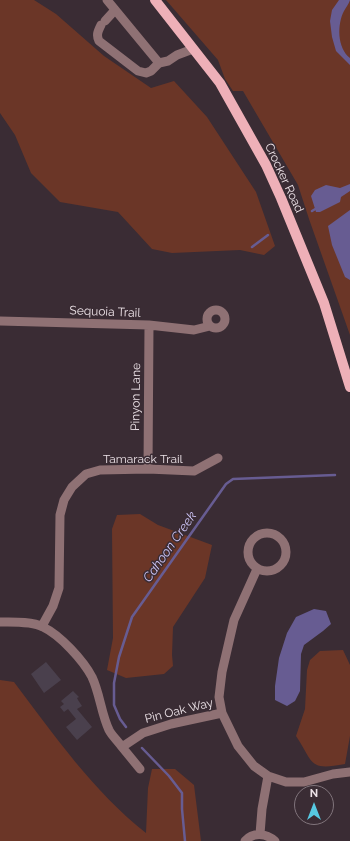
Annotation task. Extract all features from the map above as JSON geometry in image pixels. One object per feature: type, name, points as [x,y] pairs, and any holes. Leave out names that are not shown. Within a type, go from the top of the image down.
[{"type":"main road","name":"Crocker Road","points":[[155,0],[220,83],[266,165],[324,303],[350,387]]},
{"type":"street","points":[[107,0],[159,63]]},
{"type":"street","points":[[115,10],[103,23],[97,36],[99,41],[138,71],[146,73],[151,71],[159,63],[168,61],[177,54],[193,49]]},
{"type":"street","name":"Sequoia Trail","points":[[0,321],[149,325],[194,330],[210,326]]},
{"type":"street","name":"Pinyon Lane","points":[[148,469],[149,325]]},
{"type":"street","name":"Tamarack Trail","points":[[42,626],[53,606],[59,588],[60,515],[64,500],[72,487],[86,474],[100,470],[148,469],[194,471],[218,458]]},
{"type":"street","points":[[263,533],[276,535],[284,544],[286,550],[284,561],[280,566],[269,571],[257,569],[249,559],[248,552],[252,540],[263,533]]},
{"type":"street","points":[[257,569],[234,620],[222,672],[219,697],[222,713],[238,746],[254,766],[268,776],[286,782],[304,782],[333,774],[350,772]]},
{"type":"street","points":[[0,622],[18,622],[42,626],[60,639],[82,663],[92,677],[104,718],[110,731],[140,769]]},
{"type":"street","name":"Pin Oak Way","points":[[122,747],[144,733],[171,724],[222,713]]},
{"type":"street","points":[[260,834],[262,809],[268,776]]},
{"type":"street","points":[[245,841],[260,834],[275,841]]},
{"type":"shaded area","points":[[0,0],[34,0],[56,14],[104,56],[151,88],[174,81],[207,117],[256,192],[275,246],[264,255],[240,250],[172,253],[152,249],[118,212],[60,202],[31,173],[15,135],[0,113]]},
{"type":"shaded area","points":[[166,0],[350,0],[350,335],[298,185],[243,91],[233,91],[225,79],[218,60]]},
{"type":"shaded area","points":[[339,0],[350,0],[342,16],[339,29],[343,48],[350,58],[350,65],[336,51],[332,37],[330,21],[332,10]]},
{"type":"shaded area","points":[[350,184],[350,191],[341,197],[340,202],[320,212],[316,212],[311,196],[315,190],[326,185],[340,188]]},
{"type":"shaded area","points":[[350,210],[350,280],[345,277],[332,245],[328,226]]},
{"type":"shaded area","points":[[140,514],[158,525],[212,545],[205,578],[173,627],[173,666],[164,674],[126,678],[107,670],[113,638],[112,529],[117,515]]},
{"type":"shaded area","points":[[314,609],[326,611],[331,624],[304,645],[301,654],[300,691],[295,701],[287,706],[275,700],[275,686],[279,658],[287,633],[296,617]]},
{"type":"shaded area","points":[[343,650],[350,665],[350,736],[345,764],[333,766],[318,765],[313,763],[296,736],[305,709],[307,670],[310,660],[320,651]]},
{"type":"shaded area","points":[[0,680],[14,682],[59,742],[91,781],[127,817],[146,833],[148,788],[152,769],[175,769],[194,785],[201,841],[0,841]]},
{"type":"building","points":[[46,662],[61,680],[44,693],[31,674]]},
{"type":"building","points":[[73,691],[79,697],[77,698],[82,706],[77,709],[92,727],[77,740],[66,727],[76,719],[68,709],[64,712],[60,707],[64,704],[61,701]]},
{"type":"waterway","points":[[312,211],[317,208]]},
{"type":"waterway","points":[[252,247],[268,235]]},
{"type":"waterway","name":"Cahoon Creek","points":[[126,727],[120,719],[114,705],[114,683],[119,657],[132,617],[226,484],[233,479],[335,475]]},
{"type":"waterway","name":"Cahoon Creek","points":[[142,748],[169,776],[182,793],[185,841]]}]
